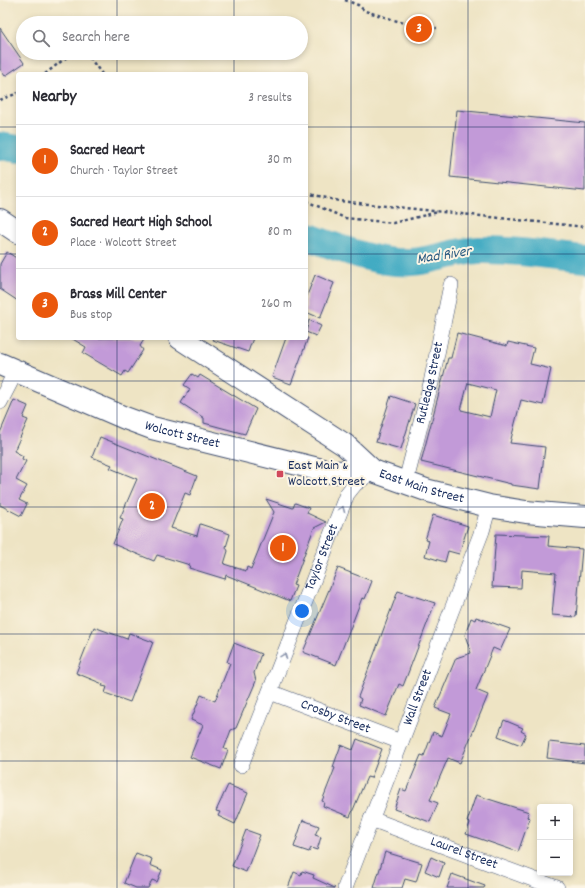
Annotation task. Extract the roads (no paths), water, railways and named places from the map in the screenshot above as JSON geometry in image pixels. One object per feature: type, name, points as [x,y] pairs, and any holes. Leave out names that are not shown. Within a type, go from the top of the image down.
[{"type":"main road","points":[[0,220],[16,231]]},
{"type":"main road","name":"East Main Street","points":[[183,340],[345,445],[373,471],[406,481],[429,491],[489,506],[526,512],[585,517]]},
{"type":"main road","name":"Wolcott Street","points":[[8,367],[125,418],[152,428],[330,472],[373,471]]},
{"type":"street","name":"Rutledge Street","points":[[406,481],[431,383],[451,285]]},
{"type":"street","points":[[0,402],[8,367]]},
{"type":"street","name":"Taylor Street","points":[[241,765],[348,494],[355,484],[373,471]]},
{"type":"street","name":"Wall Street","points":[[345,888],[480,538],[489,506]]},
{"type":"street","name":"Crosby Street","points":[[270,692],[401,742]]},
{"type":"street","name":"Laurel Street","points":[[371,819],[557,888]]},
{"type":"waterway","name":"Mad River","points":[[0,146],[16,149]]},
{"type":"waterway","name":"Mad River","points":[[308,237],[344,250],[386,261],[421,261],[462,252],[479,250],[519,252],[585,259]]},
{"type":"place","name":"Brass Mill Center","points":[[419,29]]},
{"type":"place","name":"East Main & Wolcott Street","points":[[280,474]]},
{"type":"place","name":"Sacred Heart High School","points":[[152,506]]},
{"type":"place","name":"Sacred Heart","points":[[283,548]]}]
